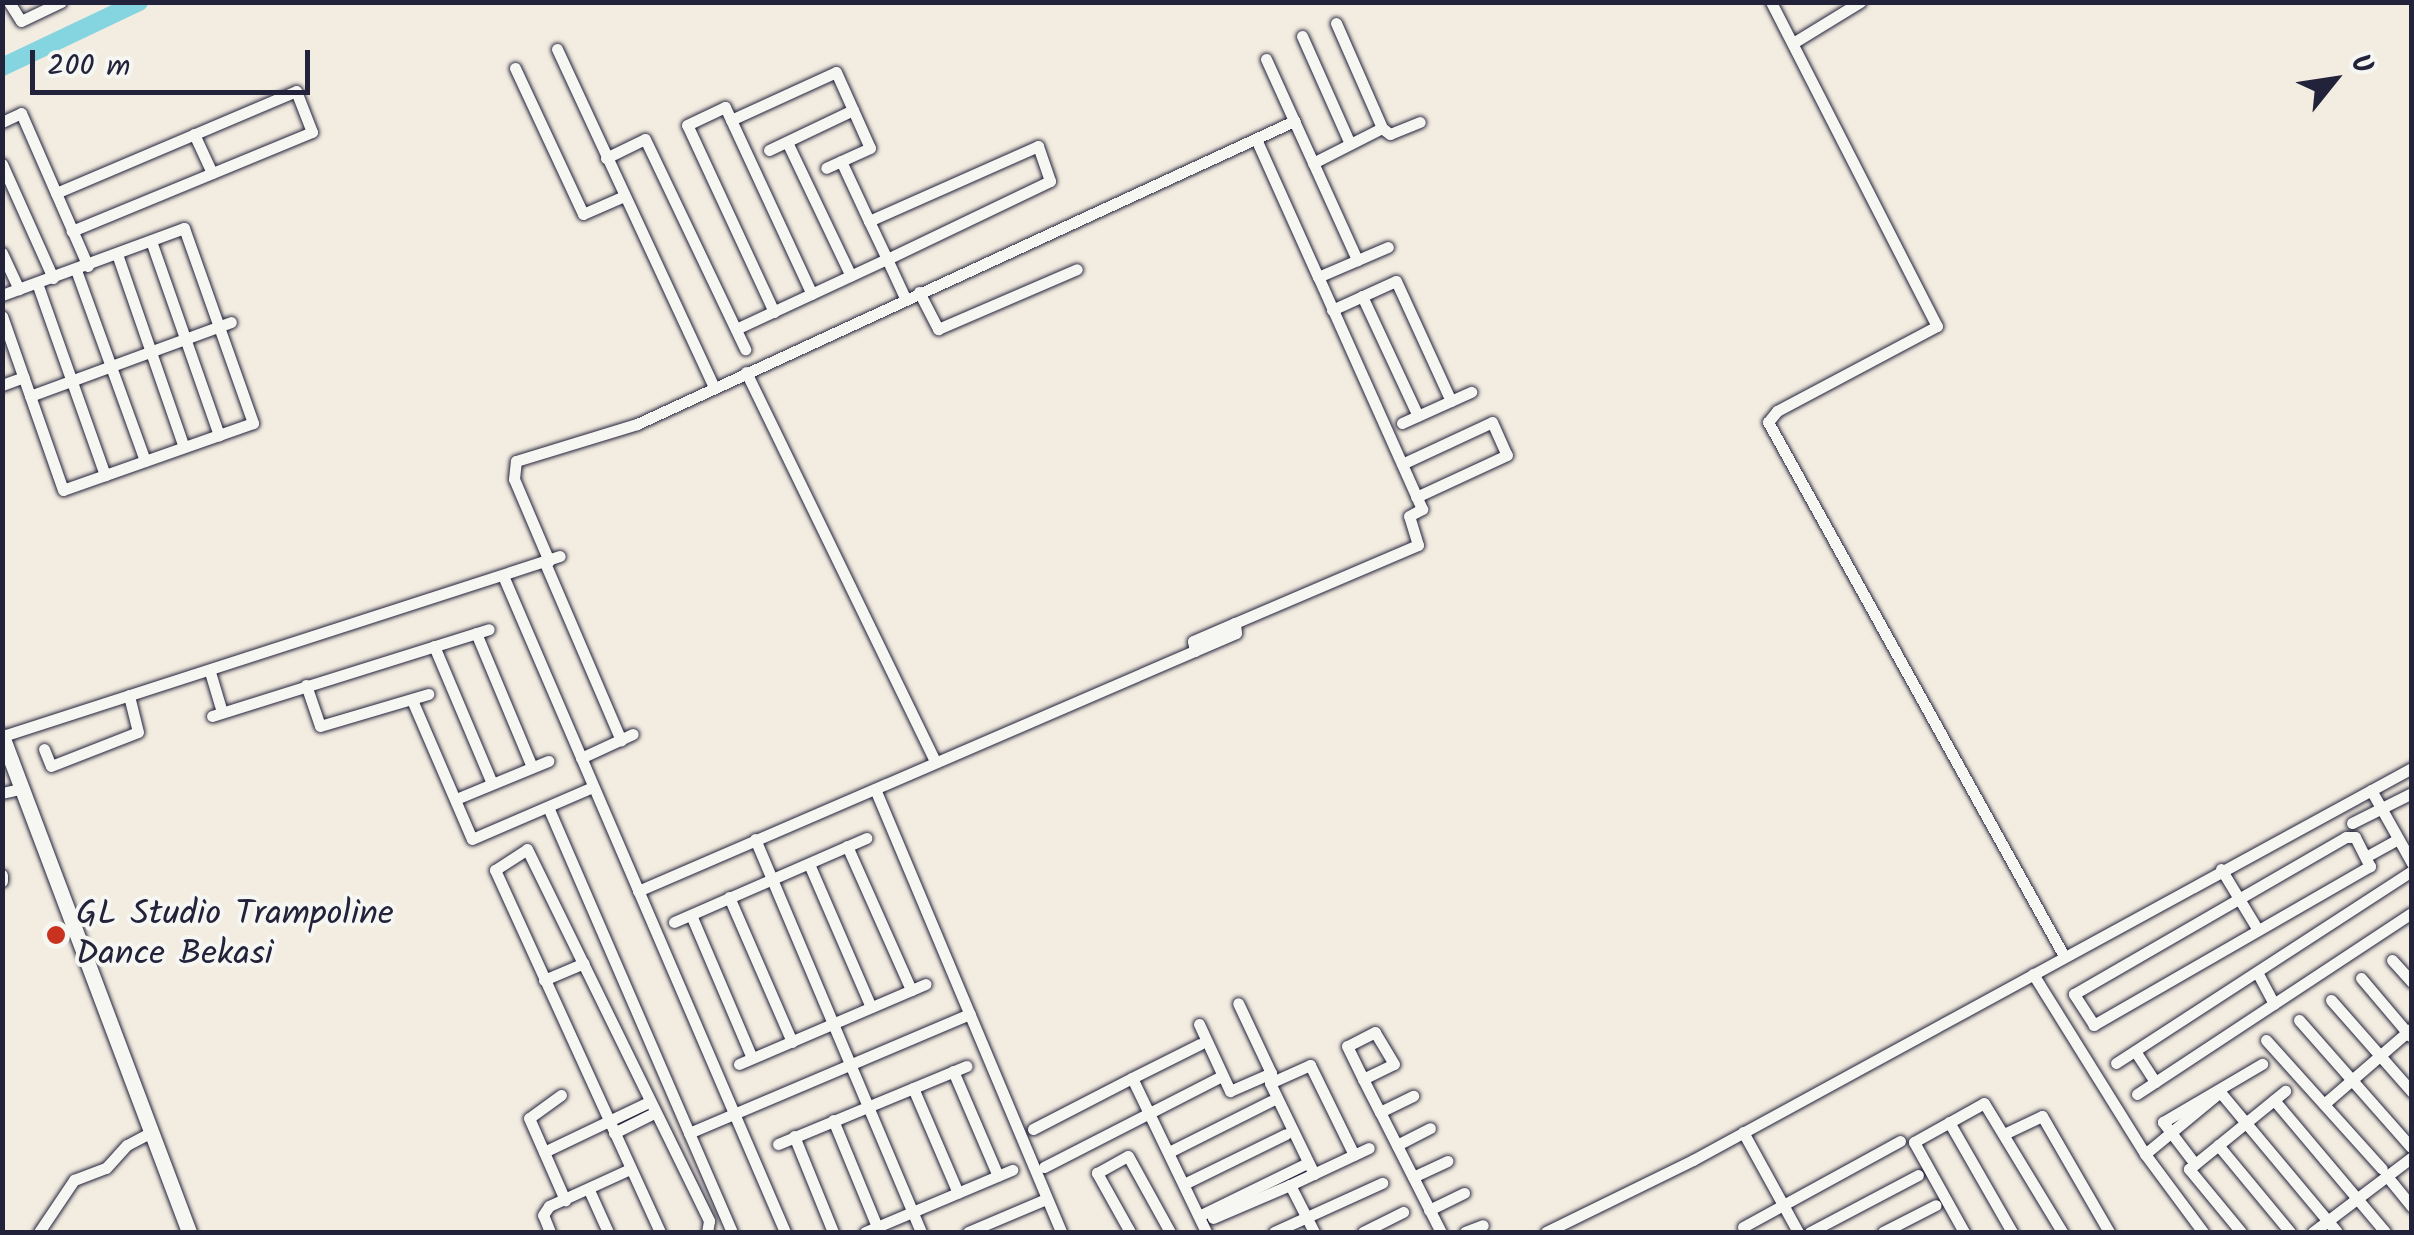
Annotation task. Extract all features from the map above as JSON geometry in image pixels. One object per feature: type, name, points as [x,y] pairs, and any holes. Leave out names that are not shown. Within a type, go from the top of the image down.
[{"type":"street","points":[[9,2],[21,21],[62,2]]},
{"type":"street","points":[[1771,2],[1937,326],[1777,410],[1768,422],[2064,956]]},
{"type":"street","points":[[1793,43],[1860,2]]},
{"type":"street","points":[[1336,23],[1382,128],[1390,134],[1420,122]]},
{"type":"street","points":[[1302,36],[1350,144]]},
{"type":"street","points":[[557,49],[714,388]]},
{"type":"street","points":[[1266,59],[1357,260]]},
{"type":"street","points":[[515,68],[583,214],[624,196]]},
{"type":"street","points":[[731,120],[836,72],[870,148],[826,168]]},
{"type":"street","points":[[56,193],[296,91],[312,132],[72,231]]},
{"type":"street","points":[[774,312],[687,125],[725,108],[812,294]]},
{"type":"street","points":[[769,150],[853,110]]},
{"type":"street","points":[[2,122],[21,113],[72,231],[111,366],[144,461]]},
{"type":"street","points":[[582,758],[627,737],[514,479],[516,461],[626,428],[1294,121]]},
{"type":"street","points":[[1313,163],[1382,128]]},
{"type":"street","points":[[194,134],[212,174]]},
{"type":"street","points":[[638,892],[1236,633],[1234,624],[1418,545],[1409,516],[1422,508],[1256,138]]},
{"type":"street","points":[[606,158],[646,139],[745,349]]},
{"type":"street","points":[[787,142],[851,276]]},
{"type":"street","points":[[736,330],[1050,182],[1052,174],[1034,145],[869,221]]},
{"type":"street","points":[[841,161],[905,298]]},
{"type":"street","points":[[2,164],[53,278]]},
{"type":"street","points":[[2,295],[184,228],[225,324],[252,424],[63,490],[24,377],[6,338],[2,316]]},
{"type":"street","points":[[151,241],[219,435]]},
{"type":"street","points":[[1318,277],[1388,247]]},
{"type":"street","points":[[2,253],[19,290]]},
{"type":"street","points":[[116,254],[184,447]]},
{"type":"street","points":[[919,292],[938,328],[1077,269]]},
{"type":"street","points":[[1332,310],[1396,280],[1451,401]]},
{"type":"street","points":[[37,283],[105,475]]},
{"type":"street","points":[[1362,296],[1418,416]]},
{"type":"street","points":[[30,396],[225,324]]},
{"type":"street","points":[[746,372],[935,762]]},
{"type":"street","points":[[2,384],[24,377]]},
{"type":"street","points":[[1402,423],[1471,392]]},
{"type":"street","points":[[1402,464],[1492,422],[1507,455],[1416,496]]},
{"type":"street","points":[[190,1232],[141,1138],[3,734],[210,672],[552,560]]},
{"type":"street","points":[[504,578],[784,1232]]},
{"type":"street","points":[[210,672],[217,714],[482,631],[532,766]]},
{"type":"street","points":[[434,646],[492,783]]},
{"type":"street","points":[[306,686],[320,726],[428,694]]},
{"type":"street","points":[[44,748],[51,766],[138,732],[128,696]]},
{"type":"street","points":[[412,700],[456,798],[467,841],[593,787]]},
{"type":"street","points":[[456,798],[548,761]]},
{"type":"street","points":[[1546,1232],[1743,1132],[2412,768]]},
{"type":"street","points":[[2,794],[23,788]]},
{"type":"street","points":[[875,789],[1061,1232]]},
{"type":"street","points":[[2371,790],[2412,863]]},
{"type":"street","points":[[2352,823],[2412,793]]},
{"type":"street","points":[[548,807],[732,1232]]},
{"type":"street","points":[[2346,836],[2355,837],[2370,859],[2370,866],[2094,1025],[2074,994],[2238,899],[2346,836]]},
{"type":"street","points":[[674,922],[866,838]]},
{"type":"street","points":[[755,839],[921,1232]]},
{"type":"street","points":[[2371,854],[2398,839]]},
{"type":"street","points":[[847,846],[911,990]]},
{"type":"street","points":[[660,1232],[495,870],[520,852],[535,855],[709,1221],[707,1232]]},
{"type":"street","points":[[809,864],[871,1007]]},
{"type":"street","points":[[2221,870],[2258,930]]},
{"type":"street","points":[[2116,1064],[2412,872]]},
{"type":"street","points":[[729,897],[792,1042]]},
{"type":"street","points":[[2137,1094],[2412,913]]},
{"type":"street","points":[[690,915],[752,1058]]},
{"type":"street","points":[[2392,960],[2412,982]]},
{"type":"street","points":[[544,980],[584,963]]},
{"type":"street","points":[[2257,972],[2274,1004]]},
{"type":"street","points":[[2033,974],[2145,1154],[2204,1232]]},
{"type":"street","points":[[2324,1104],[2410,1033],[2361,978]]},
{"type":"street","points":[[739,1064],[926,984]]},
{"type":"street","points":[[2331,1000],[2412,1092]]},
{"type":"street","points":[[1238,1003],[1314,1174]]},
{"type":"street","points":[[689,1133],[970,1014]]},
{"type":"street","points":[[2300,1020],[2411,1147]]},
{"type":"street","points":[[1199,1024],[1230,1092],[1310,1065],[1354,1156]]},
{"type":"street","points":[[2266,1040],[2412,1207]]},
{"type":"street","points":[[1032,1129],[1200,1044]]},
{"type":"street","points":[[2134,1051],[2155,1082]]},
{"type":"street","points":[[2195,1164],[2163,1122],[2262,1064]]},
{"type":"street","points":[[778,1144],[864,1104],[966,1066]]},
{"type":"street","points":[[953,1071],[998,1176]]},
{"type":"street","points":[[1132,1078],[1207,1216],[1206,1232]]},
{"type":"street","points":[[1044,1167],[1218,1078]]},
{"type":"street","points":[[1363,1079],[1441,1232]]},
{"type":"street","points":[[913,1088],[958,1193]]},
{"type":"street","points":[[2241,1232],[2189,1169],[2285,1091]]},
{"type":"street","points":[[2220,1092],[2337,1232]]},
{"type":"street","points":[[560,1095],[529,1113],[566,1200]]},
{"type":"street","points":[[1380,1112],[1413,1096]]},
{"type":"street","points":[[2274,1100],[2385,1232]]},
{"type":"street","points":[[1169,1152],[1271,1101]]},
{"type":"street","points":[[1964,1232],[1914,1142],[1984,1102],[2062,1232]]},
{"type":"street","points":[[544,1152],[612,1128],[652,1108]]},
{"type":"street","points":[[2004,1134],[2042,1116],[2110,1232]]},
{"type":"street","points":[[833,1120],[871,1230],[1012,1170]]},
{"type":"street","points":[[1949,1122],[2012,1232]]},
{"type":"street","points":[[1397,1145],[1430,1128]]},
{"type":"street","points":[[1743,1132],[1798,1232]]},
{"type":"street","points":[[1186,1183],[1286,1134]]},
{"type":"street","points":[[794,1136],[833,1232]]},
{"type":"street","points":[[2145,1154],[2174,1136]]},
{"type":"street","points":[[39,1232],[70,1184],[106,1168],[141,1138]]},
{"type":"street","points":[[1743,1227],[1900,1141]]},
{"type":"street","points":[[2218,1146],[2290,1232]]},
{"type":"street","points":[[1207,1216],[1290,1186],[1369,1148]]},
{"type":"street","points":[[1130,1232],[1097,1173],[1128,1156],[1170,1232]]},
{"type":"street","points":[[2313,1232],[2384,1172],[2412,1157]]},
{"type":"street","points":[[1413,1177],[1447,1161]]},
{"type":"street","points":[[1207,1216],[1303,1166]]},
{"type":"street","points":[[550,1232],[543,1215],[630,1169]]},
{"type":"street","points":[[1810,1232],[1918,1175]]},
{"type":"street","points":[[1274,1232],[1382,1183]]},
{"type":"street","points":[[1290,1186],[1314,1232]]},
{"type":"street","points":[[589,1190],[608,1232]]},
{"type":"street","points":[[1429,1210],[1464,1193]]},
{"type":"street","points":[[968,1232],[1046,1199]]},
{"type":"street","points":[[1883,1232],[1936,1205]]},
{"type":"street","points":[[1363,1232],[1403,1212]]},
{"type":"street","points":[[1466,1232],[1483,1224]]},
{"type":"waterway","points":[[2,67],[139,2]]},
{"type":"place","name":"GL Studio Trampoline Dance Bekasi","points":[[56,935]]}]
